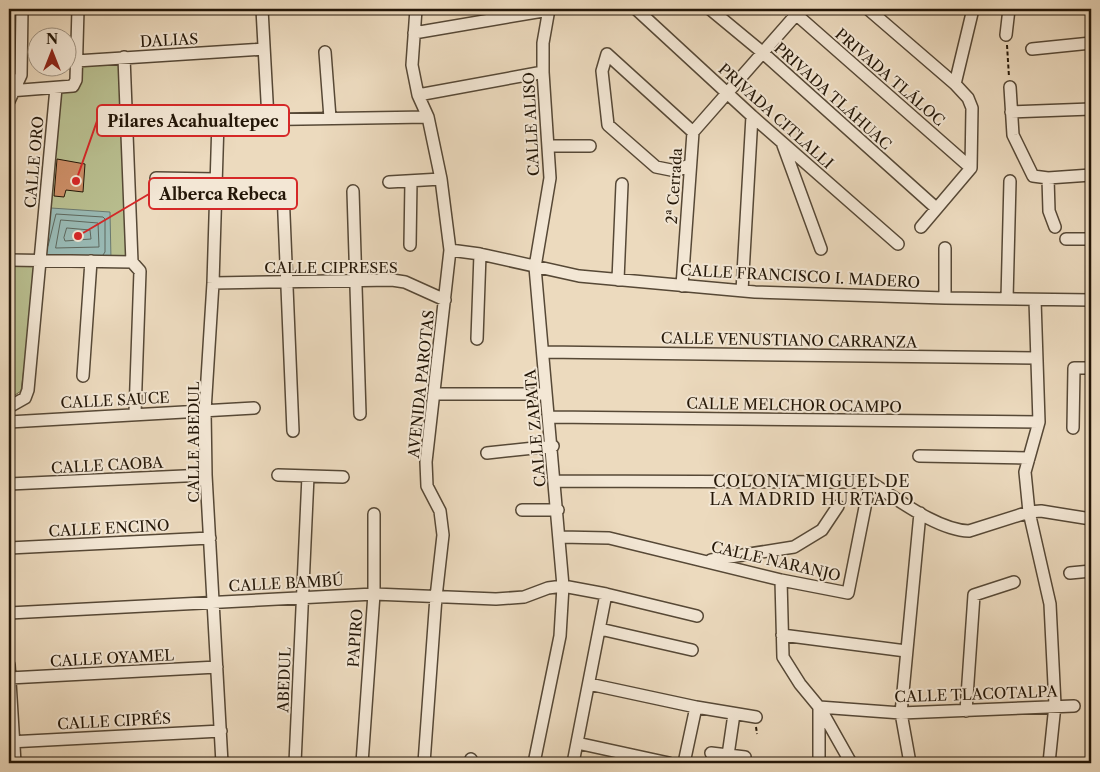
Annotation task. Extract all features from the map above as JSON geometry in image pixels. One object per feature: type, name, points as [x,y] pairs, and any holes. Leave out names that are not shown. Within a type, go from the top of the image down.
[{"type":"street","points":[[10,95],[21,75],[22,9]]},
{"type":"street","points":[[78,9],[85,9]]},
{"type":"street","name":"CALLE ORO","points":[[77,28],[78,9]]},
{"type":"street","points":[[262,9],[268,119]]},
{"type":"street","name":"AVENIDA PAROTAS","points":[[416,9],[412,65],[418,95],[428,117],[441,179],[450,250],[426,462],[427,486],[440,511],[443,535],[436,597],[424,763]]},
{"type":"street","points":[[414,33],[549,9]]},
{"type":"street","name":"CALLE ALISO","points":[[535,267],[550,178],[543,72],[544,43],[549,9]]},
{"type":"street","name":"PRIVADA CITLALLI","points":[[636,9],[726,93],[898,244]]},
{"type":"street","name":"PRIVADA TLÁHUAC","points":[[710,9],[762,52],[936,208]]},
{"type":"street","points":[[954,84],[973,9]]},
{"type":"street","points":[[1006,35],[1009,9]]},
{"type":"street","points":[[872,10],[954,84],[968,98],[972,108],[971,168],[921,227]]},
{"type":"street","name":"2ª Cerrada","points":[[682,286],[689,165],[693,132],[796,11]]},
{"type":"street","name":"PRIVADA TLÁLOC","points":[[796,11],[971,168]]},
{"type":"street","points":[[1032,49],[1091,43]]},
{"type":"street","name":"DALIAS","points":[[78,61],[264,49]]},
{"type":"street","points":[[325,52],[330,118]]},
{"type":"street","points":[[689,165],[676,170],[656,167],[608,125],[602,71],[607,54],[693,132]]},
{"type":"street","points":[[124,58],[132,262],[140,271],[135,413]]},
{"type":"street","points":[[418,95],[543,72]]},
{"type":"street","name":"CALLE ORO","points":[[9,407],[25,398],[28,390],[40,260],[62,88],[73,86],[76,78]]},
{"type":"street","points":[[1010,87],[1013,135],[1033,176],[1048,178],[1091,175]]},
{"type":"street","points":[[10,95],[62,88]]},
{"type":"street","points":[[1011,112],[1091,109]]},
{"type":"street","points":[[742,291],[752,116]]},
{"type":"street","points":[[177,121],[428,117]]},
{"type":"street","name":"CALLE ABEDUL","points":[[218,121],[214,283],[205,411],[206,475],[222,763]]},
{"type":"street","points":[[783,143],[821,248]]},
{"type":"street","points":[[549,146],[590,146]]},
{"type":"street","points":[[156,178],[216,179]]},
{"type":"street","points":[[1048,178],[1049,211],[1055,227]]},
{"type":"street","points":[[389,182],[441,179]]},
{"type":"street","points":[[410,245],[411,181]]},
{"type":"street","points":[[1007,299],[1010,181]]},
{"type":"street","points":[[618,280],[622,184]]},
{"type":"street","points":[[283,191],[293,431]]},
{"type":"street","points":[[353,191],[360,414]]},
{"type":"street","points":[[1066,239],[1091,239]]},
{"type":"street","points":[[945,248],[945,298]]},
{"type":"street","name":"CALLE FRANCISCO I. MADERO","points":[[450,250],[480,254],[535,267],[618,280],[742,291],[945,298],[1091,300]]},
{"type":"street","points":[[477,340],[480,254]]},
{"type":"street","points":[[9,260],[132,262]]},
{"type":"street","points":[[83,376],[91,261]]},
{"type":"street","name":"CALLE ZAPATA","points":[[534,763],[560,636],[563,586],[558,510],[535,267]]},
{"type":"street","name":"CALLE CIPRESES","points":[[214,283],[355,280],[405,282],[445,300]]},
{"type":"street","points":[[1036,300],[1039,422],[1025,472],[1029,512],[1050,604],[1055,705],[1049,763]]},
{"type":"street","name":"CALLE VENUSTIANO CARRANZA","points":[[543,352],[1036,358]]},
{"type":"street","points":[[1074,428],[1074,368],[1091,368]]},
{"type":"street","points":[[435,394],[546,394]]},
{"type":"street","name":"CALLE SAUCE","points":[[9,422],[135,413],[254,408]]},
{"type":"street","name":"CALLE MELCHOR OCAMPO","points":[[549,417],[1039,422]]},
{"type":"street","points":[[487,453],[552,446]]},
{"type":"street","points":[[919,456],[1029,458]]},
{"type":"street","name":"CALLE CAOBA","points":[[9,484],[206,475]]},
{"type":"street","points":[[278,475],[343,477]]},
{"type":"street","name":"ABEDUL","points":[[295,763],[308,476]]},
{"type":"street","points":[[555,481],[870,482],[920,513],[959,531],[969,531],[1029,512],[1041,511],[1091,519]]},
{"type":"street","name":"CALLE NARANJO","points":[[560,537],[610,538],[707,560],[781,580],[848,593],[870,482]]},
{"type":"street","points":[[707,560],[794,547],[822,530],[838,506]]},
{"type":"street","points":[[522,510],[558,510]]},
{"type":"street","points":[[910,763],[901,713],[920,513]]},
{"type":"street","name":"PAPIRO","points":[[362,763],[374,594],[374,514]]},
{"type":"street","name":"CALLE ENCINO","points":[[9,548],[210,538]]},
{"type":"street","points":[[1070,573],[1091,571]]},
{"type":"street","points":[[781,580],[783,657],[800,684],[819,707],[851,763]]},
{"type":"street","points":[[966,711],[974,595],[1014,582]]},
{"type":"street","points":[[563,586],[606,594],[697,616]]},
{"type":"street","name":"CALLE BAMBÚ","points":[[9,613],[374,594],[436,597],[524,597],[548,588],[563,586]]},
{"type":"street","points":[[573,763],[606,594]]},
{"type":"street","points":[[600,629],[692,650]]},
{"type":"street","points":[[782,635],[906,651]]},
{"type":"street","points":[[9,665],[11,742],[15,763]]},
{"type":"street","name":"CALLE OYAMEL","points":[[9,678],[217,668]]},
{"type":"street","points":[[589,684],[696,707],[756,717]]},
{"type":"street","name":"CALLE TLACOTALPA","points":[[819,707],[901,713],[1055,705],[1074,706]]},
{"type":"street","points":[[684,763],[696,707]]},
{"type":"street","points":[[818,763],[819,707]]},
{"type":"street","points":[[728,755],[734,714]]},
{"type":"street","name":"CALLE CIPRÉS","points":[[11,742],[220,731]]},
{"type":"street","points":[[577,743],[669,763]]},
{"type":"street","points":[[711,753],[745,757]]},
{"type":"path","points":[[1006,35],[1010,87]]},
{"type":"green space","points":[[78,61],[120,61],[129,258],[40,260],[56,88],[68,88],[71,78],[78,78]]},
{"type":"green space","points":[[9,262],[38,263],[21,391],[9,399]]},
{"type":"water","points":[[51,208],[110,212],[111,260],[40,260]]},
{"type":"building","points":[[57,159],[85,164],[83,192],[66,190],[64,197],[54,196]]},
{"type":"place","name":"Pilares Acahualtepec","points":[[76,181]]},
{"type":"place","name":"Alberca Rebeca","points":[[78,236]]},
{"type":"district","name":"COLONIA MIGUEL DE LA MADRID HURTADO","points":[[812,490]]}]
